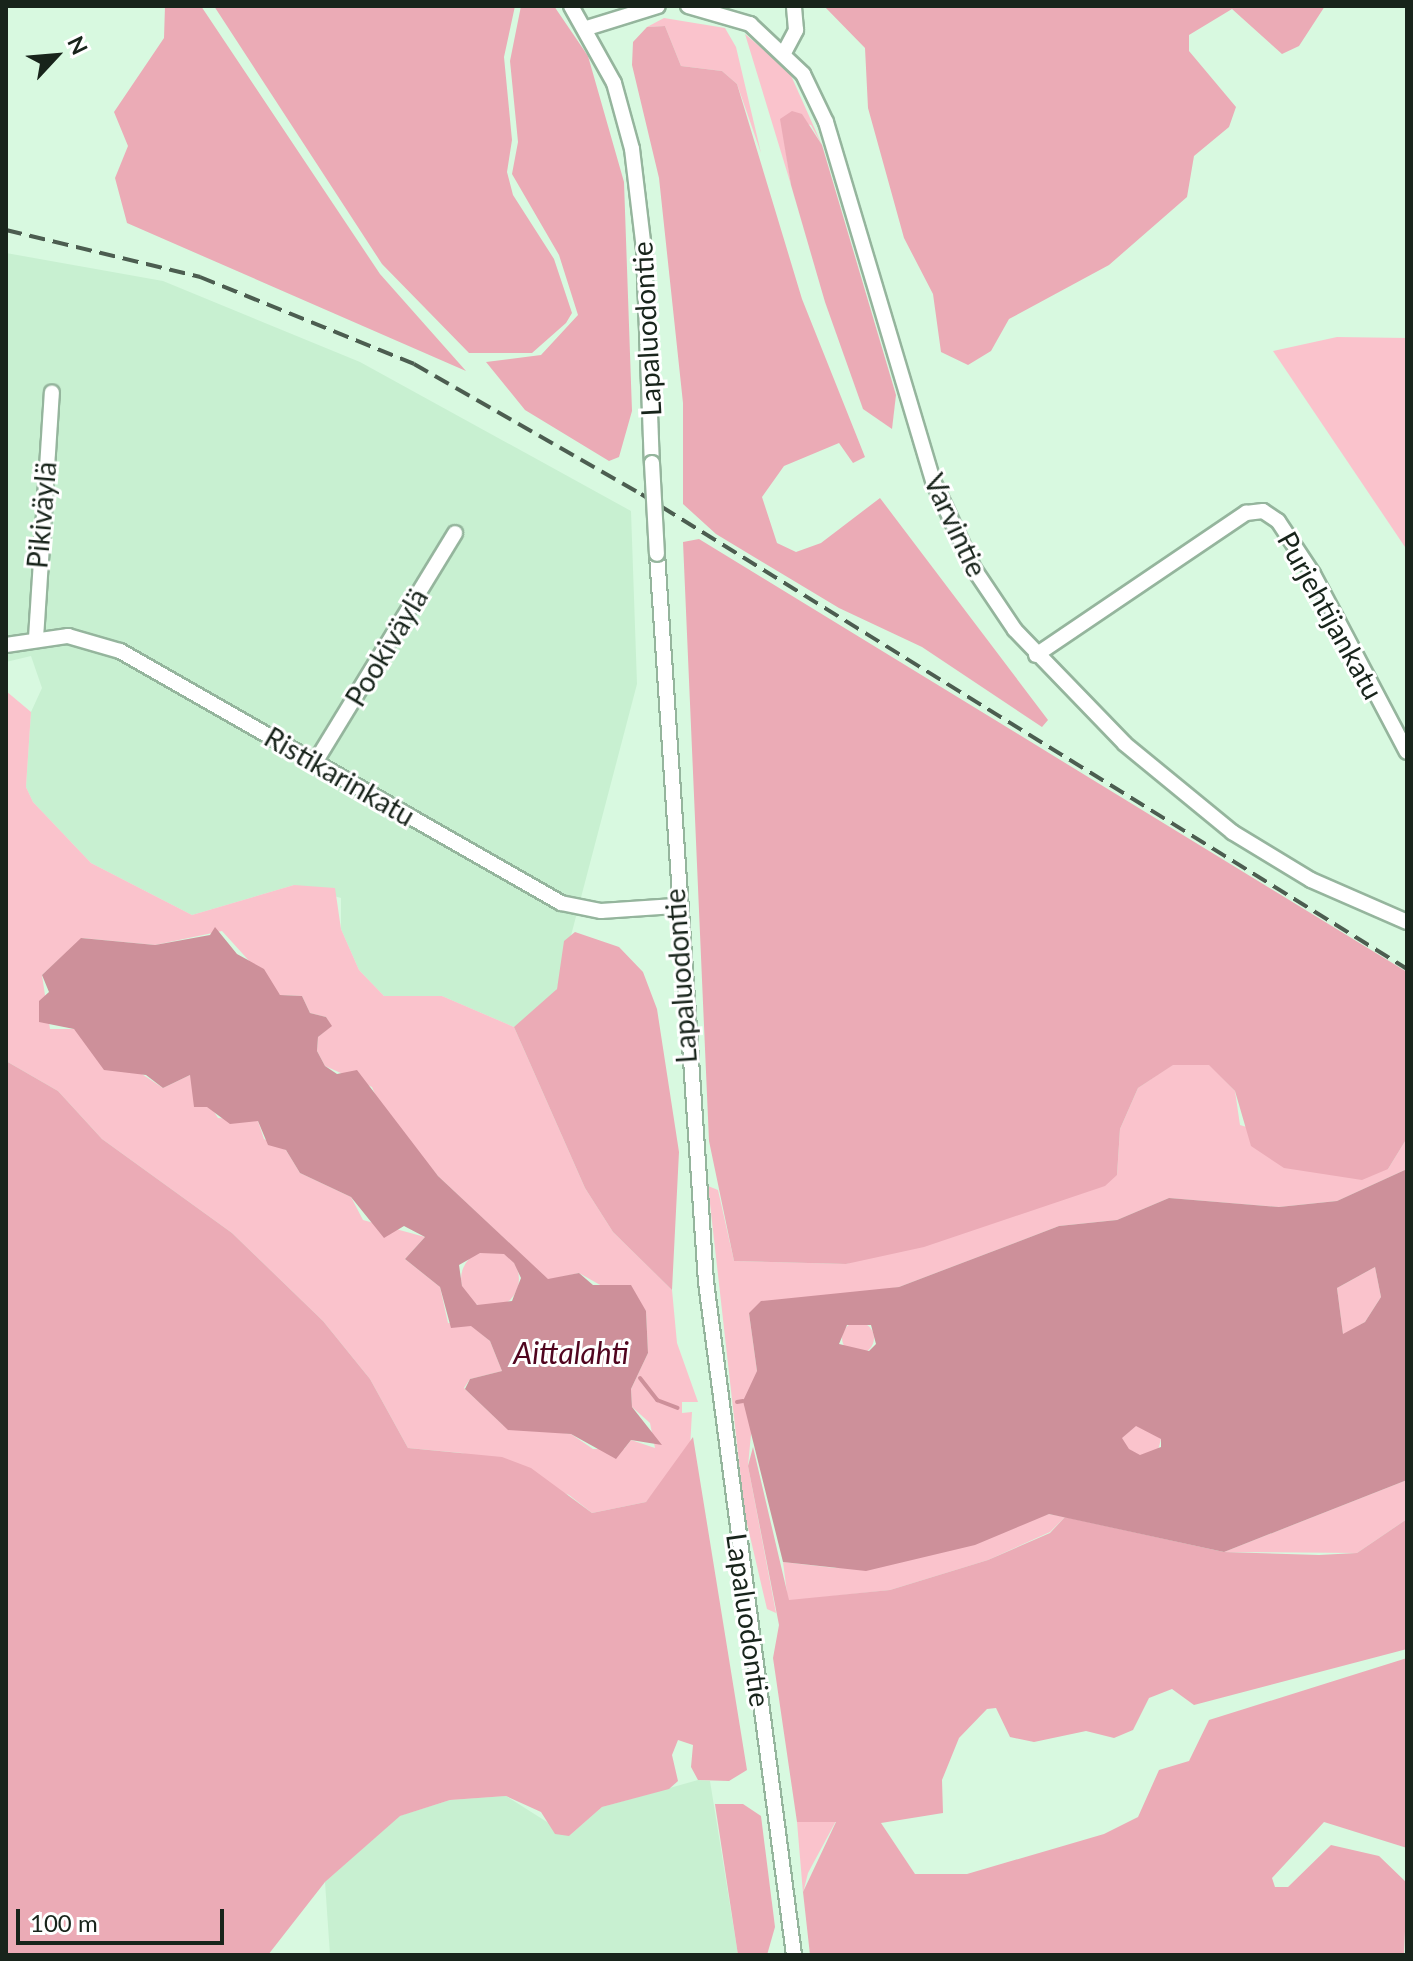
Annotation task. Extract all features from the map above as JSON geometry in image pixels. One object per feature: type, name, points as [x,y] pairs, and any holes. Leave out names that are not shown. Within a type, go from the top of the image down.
[{"type":"street","name":"Lapaluodontie","points":[[571,6],[587,28],[624,113],[637,186],[675,906],[708,1296],[794,1955]]},
{"type":"street","points":[[587,28],[658,6]]},
{"type":"street","name":"Varvintie","points":[[688,6],[735,17],[785,51],[826,122],[917,436],[952,527],[1036,655],[1125,744],[1232,832],[1311,880],[1407,922]]},
{"type":"street","points":[[785,51],[796,30],[794,6]]},
{"type":"street","name":"Pikiväylä","points":[[36,638],[52,393]]},
{"type":"street","name":"Purjehtijankatu","points":[[1036,655],[1246,513],[1263,511],[1278,521],[1313,574],[1407,752]]},
{"type":"street","name":"Pookiväylä","points":[[316,761],[455,533]]},
{"type":"street","name":"Ristikarinkatu","points":[[6,645],[36,638],[83,638],[120,651],[561,903],[601,911],[675,906]]},
{"type":"shaded area","points":[[165,6],[201,6],[380,274],[466,371],[127,223],[115,178],[128,146],[114,112],[164,38]]},
{"type":"shaded area","points":[[214,6],[515,6],[504,57],[512,140],[507,172],[513,195],[554,259],[572,313],[566,323],[532,353],[469,353],[382,264]]},
{"type":"shaded area","points":[[521,6],[554,6],[588,56],[624,182],[632,411],[619,457],[609,461],[525,410],[486,362],[541,355],[578,315],[559,255],[512,174],[518,142],[510,61]]},
{"type":"shaded area","points":[[824,6],[1325,6],[1299,46],[1282,54],[1232,9],[1189,35],[1189,51],[1236,107],[1229,127],[1194,156],[1187,197],[1109,265],[1009,319],[991,351],[968,365],[941,352],[933,294],[904,238],[868,108],[865,48]]},
{"type":"shaded area","points":[[664,18],[725,28],[736,47],[761,153],[737,84],[722,71],[681,66],[665,26],[647,27]]},
{"type":"shaded area","points":[[665,26],[681,66],[722,71],[737,84],[802,299],[865,457],[853,463],[839,443],[784,466],[762,497],[777,543],[796,552],[821,543],[880,498],[1048,720],[1042,727],[922,647],[839,608],[716,534],[683,504],[683,403],[659,178],[632,65],[633,42],[647,27]]},
{"type":"shaded area","points":[[745,34],[789,71],[822,145],[811,125],[781,119],[791,185]]},
{"type":"shaded area","points":[[792,111],[802,114],[822,145],[896,395],[892,429],[863,409],[825,302],[791,185],[780,119]]},
{"type":"shaded area","points":[[6,253],[163,281],[360,362],[631,511],[637,684],[557,989],[541,1009],[514,1027],[442,996],[384,996],[359,970],[341,929],[341,898],[294,885],[192,915],[91,863],[33,802],[26,787],[31,712],[42,688],[31,656],[6,662]]},
{"type":"shaded area","points":[[1337,337],[1407,338],[1407,550],[1273,351]]},
{"type":"shaded area","points":[[699,539],[1407,972],[1407,1138],[1388,1169],[1362,1180],[1284,1168],[1251,1146],[1235,1091],[1209,1065],[1173,1065],[1138,1088],[1120,1129],[1117,1175],[1105,1186],[924,1247],[846,1264],[734,1261],[709,1141],[683,542]]},
{"type":"shaded area","points":[[6,691],[31,712],[26,787],[33,802],[91,863],[192,915],[294,885],[335,888],[341,929],[359,970],[384,996],[442,996],[514,1027],[585,1188],[613,1232],[672,1290],[677,1343],[698,1402],[682,1402],[682,1413],[692,1412],[690,1448],[646,1502],[592,1513],[569,1495],[462,1453],[408,1448],[370,1379],[323,1321],[232,1233],[102,1139],[58,1091],[6,1061]],"holes":[[[222,931],[280,995],[302,996],[310,1013],[326,1017],[331,1026],[318,1037],[317,1051],[325,1066],[372,1087],[381,1109],[438,1176],[548,1280],[579,1273],[646,1311],[648,1353],[631,1389],[632,1407],[650,1423],[655,1448],[631,1440],[624,1449],[593,1449],[571,1434],[503,1425],[464,1388],[470,1379],[502,1371],[490,1341],[472,1326],[448,1323],[440,1287],[405,1259],[425,1237],[363,1220],[351,1197],[300,1173],[286,1150],[264,1139],[258,1121],[218,1118],[190,1075],[163,1088],[74,1029],[50,1029],[42,975],[82,938],[155,945]]]},
{"type":"shaded area","points":[[575,932],[619,947],[643,972],[657,1009],[679,1152],[672,1290],[613,1232],[585,1188],[514,1027],[557,989],[564,941]]},
{"type":"shaded area","points":[[6,1061],[58,1091],[102,1139],[232,1233],[323,1321],[370,1379],[408,1448],[502,1457],[531,1468],[592,1513],[646,1502],[693,1437],[747,1770],[729,1781],[698,1780],[691,1767],[693,1745],[678,1740],[672,1755],[678,1781],[669,1789],[602,1807],[569,1836],[555,1834],[541,1812],[506,1796],[450,1800],[400,1816],[325,1882],[268,1955],[6,1955]]},
{"type":"shaded area","points":[[1209,1064],[1235,1091],[1240,1125],[1388,1169],[1407,1138],[1407,1169],[1337,1201],[1279,1207],[1169,1198],[1117,1220],[1059,1226],[899,1287],[749,1313],[757,1371],[748,1466],[776,1613],[767,1609],[745,1515],[708,1186],[718,1190],[734,1261],[846,1264],[1117,1175],[1120,1129],[1138,1088],[1172,1065]]},
{"type":"shaded area","points":[[490,1250],[511,1258],[519,1279],[511,1300],[490,1308],[469,1300],[461,1279],[469,1258]]},
{"type":"shaded area","points":[[1375,1267],[1381,1297],[1365,1322],[1343,1335],[1337,1288]]},
{"type":"shaded area","points":[[858,1322],[870,1326],[874,1338],[870,1350],[858,1354],[846,1350],[842,1338],[846,1326]]},
{"type":"shaded area","points":[[1111,1420],[1143,1421],[1161,1439],[1156,1458],[1131,1456]]},
{"type":"shaded area","points":[[753,1447],[789,1600],[890,1590],[988,1560],[1050,1533],[1065,1517],[1224,1552],[1319,1555],[1357,1553],[1407,1519],[1407,1649],[1194,1705],[1172,1689],[1149,1698],[1133,1730],[1114,1738],[1086,1731],[1034,1742],[1010,1737],[996,1708],[987,1709],[959,1738],[942,1780],[943,1813],[881,1823],[915,1874],[967,1874],[1104,1834],[1138,1817],[1159,1770],[1189,1761],[1209,1720],[1407,1658],[1407,1848],[1324,1822],[1272,1878],[1275,1887],[1288,1887],[1331,1845],[1379,1856],[1407,1883],[1404,1955],[810,1955],[803,1892],[836,1822],[797,1822],[773,1658],[779,1625],[748,1466]]},
{"type":"shaded area","points":[[1407,1480],[1407,1519],[1357,1553],[1224,1552]]},
{"type":"shaded area","points":[[1049,1514],[1065,1517],[1050,1532],[988,1560],[890,1590],[788,1601],[783,1562],[835,1568]]},
{"type":"shaded area","points":[[698,1780],[710,1781],[738,1955],[330,1955],[325,1882],[399,1816],[450,1800],[506,1796],[569,1836],[602,1807]]},
{"type":"shaded area","points":[[715,1804],[743,1804],[761,1816],[775,1927],[767,1955],[738,1955]]},
{"type":"shaded area","points":[[836,1821],[808,1873],[803,1893],[797,1822]]},
{"type":"water","name":"Aittalahti","points":[[215,927],[237,954],[264,969],[280,995],[302,996],[310,1013],[326,1017],[332,1026],[318,1037],[317,1051],[325,1066],[337,1074],[357,1070],[438,1176],[548,1279],[579,1273],[593,1285],[631,1285],[646,1311],[648,1353],[631,1389],[632,1407],[662,1445],[631,1440],[616,1459],[571,1434],[508,1430],[465,1389],[470,1379],[502,1371],[490,1341],[471,1326],[451,1328],[440,1287],[405,1259],[425,1237],[404,1226],[384,1238],[351,1197],[300,1173],[286,1150],[268,1145],[258,1121],[230,1124],[207,1107],[194,1107],[190,1075],[163,1088],[146,1075],[104,1070],[74,1029],[39,1022],[39,1001],[49,992],[42,975],[81,938],[155,945],[210,935]],"holes":[[[480,1253],[504,1254],[514,1263],[521,1278],[512,1301],[477,1305],[462,1286],[459,1265]]]},
{"type":"water","points":[[1407,1169],[1407,1480],[1224,1552],[1049,1514],[975,1545],[866,1571],[783,1562],[743,1401],[757,1371],[749,1313],[761,1301],[899,1287],[1059,1226],[1117,1220],[1169,1198],[1279,1207],[1337,1201]],"holes":[[[1375,1267],[1381,1297],[1365,1322],[1343,1334],[1337,1288]],[[847,1325],[871,1325],[876,1344],[869,1351],[839,1344]],[[1136,1426],[1161,1439],[1161,1447],[1140,1455],[1129,1449],[1122,1438]]]},
{"type":"waterway","points":[[640,1378],[657,1400],[678,1408]]},
{"type":"waterway","points":[[737,1402],[743,1401]]},
{"type":"railway","points":[[6,230],[200,277],[414,364],[641,494],[1407,969]]}]
